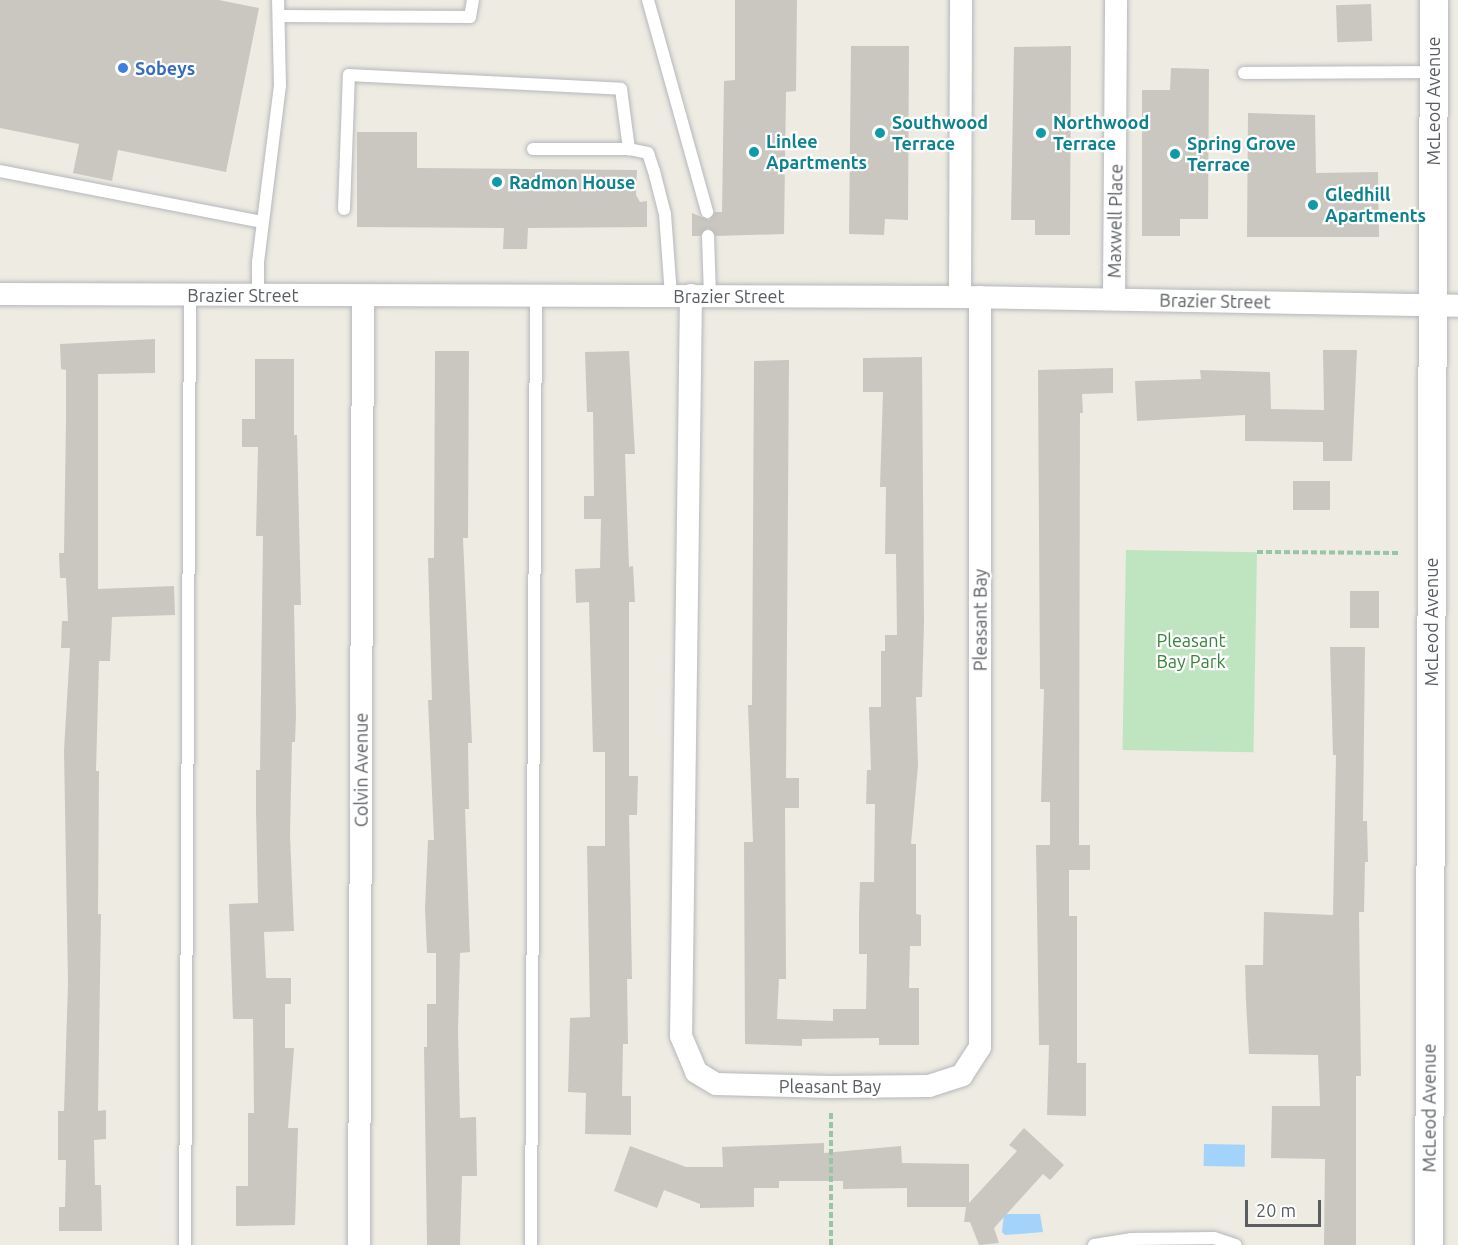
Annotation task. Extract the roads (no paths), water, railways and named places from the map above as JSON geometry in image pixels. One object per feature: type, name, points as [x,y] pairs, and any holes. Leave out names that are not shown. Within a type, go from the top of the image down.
[{"type":"street","points":[[961,0],[970,297]]},
{"type":"street","name":"Maxwell Place","points":[[1114,298],[1116,0]]},
{"type":"street","name":"McLeod Avenue","points":[[1429,1245],[1445,306],[1434,72],[1434,0]]},
{"type":"street","name":"Brazier Street","points":[[0,294],[1114,298],[1445,306]]},
{"type":"street","name":"Pleasant Bay","points":[[691,295],[681,1036],[696,1072],[716,1084],[831,1087],[928,1086],[962,1075],[980,1047],[970,297]]},
{"type":"street","name":"Colvin Avenue","points":[[359,1245],[363,296]]},
{"type":"lane","points":[[258,295],[262,222],[280,86],[278,0]]},
{"type":"lane","points":[[280,16],[470,17],[473,0]]},
{"type":"lane","points":[[648,0],[707,212]]},
{"type":"lane","points":[[1244,73],[1434,72]]},
{"type":"lane","points":[[344,209],[350,75],[621,88],[629,149]]},
{"type":"lane","points":[[533,149],[629,149],[648,153],[691,295]]},
{"type":"lane","points":[[0,171],[262,222]]},
{"type":"lane","points":[[691,295],[708,236]]},
{"type":"lane","points":[[185,1245],[190,295]]},
{"type":"lane","points":[[531,1245],[536,296]]},
{"type":"lane","points":[[1094,1245],[1131,1239],[1214,1238],[1236,1245]]},
{"type":"water","points":[[1204,1144],[1245,1145],[1245,1167],[1204,1166]]},
{"type":"water","points":[[1004,1214],[1040,1214],[1043,1232],[1005,1235],[1002,1232]]},
{"type":"place","name":"Sobeys","points":[[123,68]]},
{"type":"place","name":"Southwood Terrace","points":[[880,133]]},
{"type":"place","name":"Northwood Terrace","points":[[1041,133]]},
{"type":"place","name":"Linlee Apartments","points":[[754,152]]},
{"type":"place","name":"Spring Grove Terrace","points":[[1175,154]]},
{"type":"place","name":"Radmon House","points":[[497,182]]},
{"type":"place","name":"Gledhill Apartments","points":[[1313,205]]},
{"type":"park label","name":"Pleasant Bay Park","points":[[1191,651]]}]
